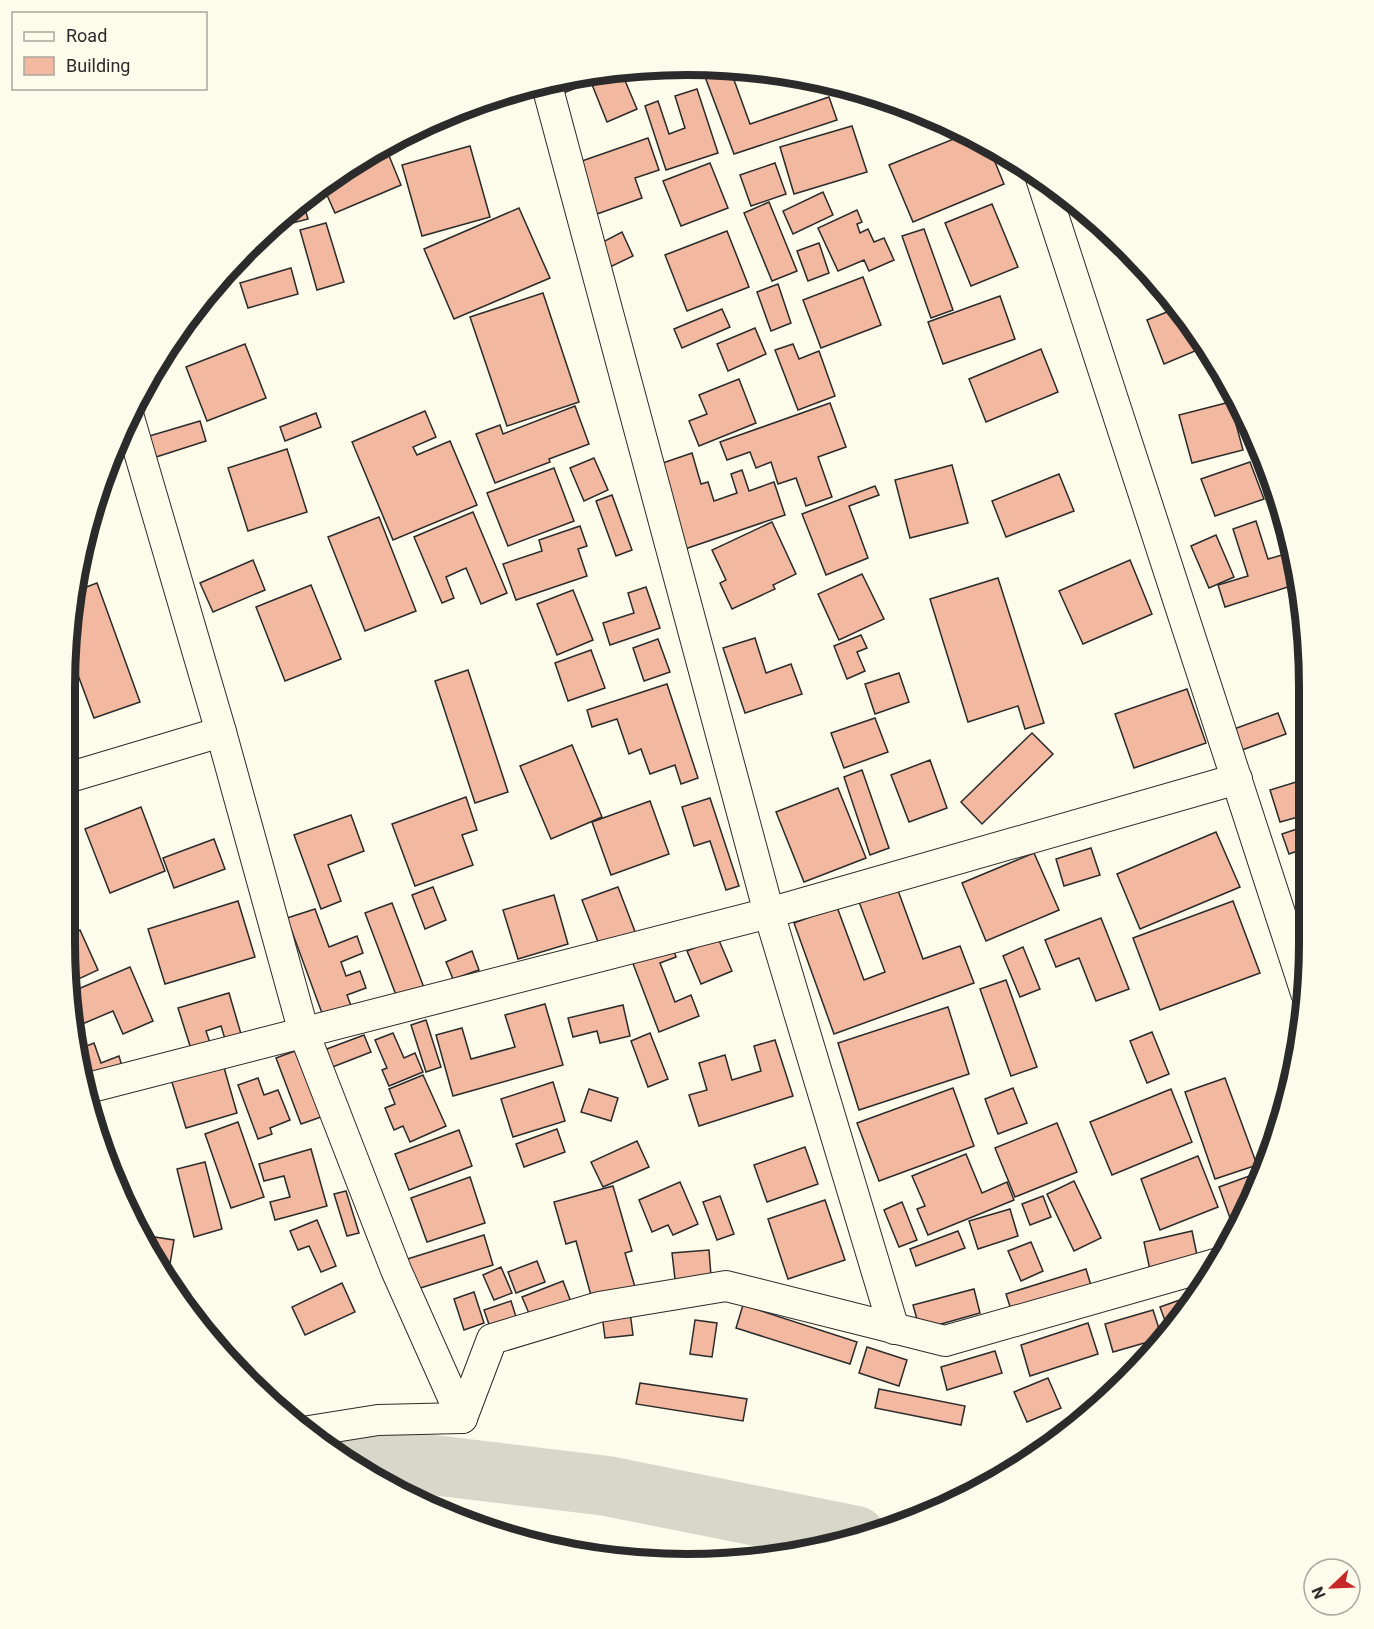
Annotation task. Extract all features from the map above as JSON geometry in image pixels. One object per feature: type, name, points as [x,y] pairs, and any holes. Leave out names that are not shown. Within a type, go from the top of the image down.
[{"type":"street","points":[[549,91],[770,913],[894,1329]]},
{"type":"street","points":[[1045,191],[1298,969]]},
{"type":"street","points":[[132,429],[221,732],[304,1033],[396,1270],[462,1418]]},
{"type":"street","points":[[75,776],[221,732]]},
{"type":"street","points":[[93,1087],[770,913],[1237,779]]},
{"type":"street","points":[[462,1418],[492,1339],[599,1307],[726,1286],[945,1341],[1205,1267]]},
{"type":"street","points":[[317,1430],[378,1420],[462,1418]]},
{"type":"building","points":[[705,75],[733,77],[750,124],[829,97],[837,120],[734,154]]},
{"type":"building","points":[[624,78],[637,109],[607,122],[591,83]]},
{"type":"building","points":[[587,84],[561,94],[559,89]]},
{"type":"building","points":[[697,89],[718,153],[666,170],[645,106],[658,101],[669,134],[685,128],[675,96]]},
{"type":"building","points":[[852,126],[867,172],[794,194],[780,147]]},
{"type":"building","points":[[648,138],[659,170],[635,178],[642,198],[597,214],[579,162]]},
{"type":"building","points":[[957,138],[993,157],[1004,184],[913,222],[889,165]]},
{"type":"building","points":[[470,146],[490,217],[422,236],[402,165]]},
{"type":"building","points":[[388,153],[401,185],[335,213],[326,193]]},
{"type":"building","points":[[710,163],[728,208],[681,226],[663,181]]},
{"type":"building","points":[[775,163],[786,194],[751,206],[740,175]]},
{"type":"building","points":[[823,192],[833,215],[793,234],[783,211]]},
{"type":"building","points":[[769,202],[797,271],[772,281],[744,213]]},
{"type":"building","points":[[992,204],[1018,267],[971,286],[945,223]]},
{"type":"building","points":[[519,208],[550,278],[454,319],[424,249]]},
{"type":"building","points":[[305,209],[308,219],[286,225]]},
{"type":"building","points":[[857,210],[862,222],[857,224],[860,233],[868,229],[874,242],[884,238],[894,260],[869,271],[864,260],[838,271],[818,228]]},
{"type":"building","points":[[326,223],[344,282],[317,290],[300,230]]},
{"type":"building","points":[[924,229],[953,310],[931,318],[902,236]]},
{"type":"building","points":[[727,231],[749,287],[687,311],[665,255]]},
{"type":"building","points":[[622,232],[633,256],[610,267],[599,244]]},
{"type":"building","points":[[819,243],[829,273],[808,281],[797,251]]},
{"type":"building","points":[[291,268],[298,294],[248,308],[240,283]]},
{"type":"building","points":[[863,277],[881,325],[821,348],[803,300]]},
{"type":"building","points":[[778,284],[791,323],[771,331],[757,292]]},
{"type":"building","points":[[543,293],[579,402],[507,426],[470,317]]},
{"type":"building","points":[[1000,296],[1015,339],[943,364],[928,322]]},
{"type":"building","points":[[722,309],[730,327],[682,348],[674,329]]},
{"type":"building","points":[[1170,311],[1198,350],[1164,364],[1147,320]]},
{"type":"building","points":[[755,328],[766,354],[728,371],[717,344]]},
{"type":"building","points":[[245,344],[266,398],[207,421],[186,367]]},
{"type":"building","points":[[793,344],[799,359],[819,351],[835,396],[798,410],[775,350]]},
{"type":"building","points":[[1041,349],[1058,392],[986,422],[969,379]]},
{"type":"building","points":[[739,379],[756,423],[699,446],[689,421],[707,414],[699,395]]},
{"type":"building","points":[[1229,402],[1243,450],[1192,463],[1179,415]]},
{"type":"building","points":[[830,403],[846,447],[818,457],[832,497],[806,506],[796,478],[778,484],[771,462],[756,468],[750,452],[727,460],[720,442]]},
{"type":"building","points":[[575,406],[589,444],[495,483],[476,434],[500,425],[503,434]]},
{"type":"building","points":[[425,411],[436,437],[413,447],[417,455],[450,441],[477,505],[393,540],[352,442]]},
{"type":"building","points":[[316,413],[321,427],[285,441],[280,427]]},
{"type":"building","points":[[200,421],[206,441],[153,458],[146,437]]},
{"type":"building","points":[[287,449],[307,512],[248,531],[228,468]]},
{"type":"building","points":[[692,453],[701,484],[708,482],[714,501],[737,493],[731,474],[742,470],[749,491],[774,482],[785,515],[685,549],[657,465]]},
{"type":"building","points":[[594,458],[608,490],[584,501],[570,468]]},
{"type":"building","points":[[1250,462],[1264,499],[1215,516],[1201,479]]},
{"type":"building","points":[[952,465],[968,523],[910,538],[895,480]]},
{"type":"building","points":[[554,468],[574,521],[508,546],[487,493]]},
{"type":"building","points":[[1059,474],[1074,511],[1006,537],[992,501]]},
{"type":"building","points":[[875,486],[879,495],[849,506],[868,558],[826,575],[802,514]]},
{"type":"building","points":[[612,495],[632,550],[616,556],[596,501]]},
{"type":"building","points":[[473,512],[507,593],[481,604],[466,568],[446,577],[454,598],[442,603],[414,537]]},
{"type":"building","points":[[379,517],[416,611],[365,631],[328,537]]},
{"type":"building","points":[[1256,521],[1268,559],[1282,555],[1290,586],[1225,607],[1218,585],[1248,576],[1233,529]]},
{"type":"building","points":[[772,522],[796,574],[773,585],[775,589],[732,609],[720,583],[726,580],[712,550]]},
{"type":"building","points":[[580,526],[587,546],[578,549],[587,576],[516,600],[503,564],[542,551],[539,540]]},
{"type":"building","points":[[1216,535],[1234,577],[1209,588],[1191,546]]},
{"type":"building","points":[[253,560],[265,590],[213,612],[200,583]]},
{"type":"building","points":[[1130,560],[1152,614],[1083,644],[1059,591]]},
{"type":"building","points":[[862,574],[884,619],[839,640],[818,594]]},
{"type":"building","points":[[998,578],[1044,723],[1025,729],[1018,706],[968,722],[930,599]]},
{"type":"building","points":[[97,583],[140,702],[94,718],[75,668],[83,588]]},
{"type":"building","points":[[311,585],[341,659],[285,681],[256,607]]},
{"type":"building","points":[[646,587],[660,628],[610,645],[603,623],[634,613],[628,593]]},
{"type":"building","points":[[573,590],[593,640],[557,655],[537,604]]},
{"type":"building","points":[[861,635],[867,648],[857,652],[865,671],[847,679],[834,646]]},
{"type":"building","points":[[755,638],[766,673],[791,664],[802,694],[745,713],[723,648]]},
{"type":"building","points":[[658,639],[670,672],[644,681],[633,648]]},
{"type":"building","points":[[591,650],[605,688],[568,701],[555,663]]},
{"type":"building","points":[[468,670],[508,792],[475,803],[435,681]]},
{"type":"building","points":[[899,673],[909,702],[875,714],[865,684]]},
{"type":"building","points":[[667,684],[698,778],[681,784],[675,765],[650,774],[641,749],[629,754],[617,719],[592,727],[587,710]]},
{"type":"building","points":[[1187,689],[1206,743],[1134,768],[1115,714]]},
{"type":"building","points":[[1278,713],[1286,734],[1242,750],[1234,729]]},
{"type":"building","points":[[875,718],[888,752],[844,768],[831,733]]},
{"type":"building","points":[[1032,733],[1053,754],[982,824],[961,802]]},
{"type":"building","points":[[572,745],[602,817],[551,839],[520,766]]},
{"type":"building","points":[[930,760],[947,808],[909,822],[891,775]]},
{"type":"building","points":[[862,770],[889,848],[870,855],[844,777]]},
{"type":"building","points":[[1299,781],[1299,817],[1280,822],[1270,790]]},
{"type":"building","points":[[838,788],[866,858],[804,882],[776,812]]},
{"type":"building","points":[[466,797],[477,830],[462,835],[473,865],[415,886],[392,824]]},
{"type":"building","points":[[710,798],[739,886],[726,890],[710,841],[694,846],[682,807]]},
{"type":"building","points":[[650,801],[669,854],[611,875],[592,822]]},
{"type":"building","points":[[141,807],[165,871],[110,893],[85,829]]},
{"type":"building","points":[[351,815],[364,851],[328,865],[341,901],[321,909],[294,835]]},
{"type":"building","points":[[1299,828],[1299,850],[1289,854],[1282,834]]},
{"type":"building","points":[[1216,832],[1240,887],[1140,929],[1117,874]]},
{"type":"building","points":[[214,839],[225,869],[174,888],[163,858]]},
{"type":"building","points":[[1091,848],[1100,875],[1064,886],[1056,859]]},
{"type":"building","points":[[1034,853],[1059,910],[986,941],[962,883]]},
{"type":"building","points":[[896,885],[923,959],[960,946],[974,983],[834,1034],[794,923],[837,907],[864,980],[885,972],[858,899]]},
{"type":"building","points":[[433,887],[446,920],[425,929],[412,895]]},
{"type":"building","points":[[618,887],[639,942],[603,955],[582,900]]},
{"type":"building","points":[[554,895],[568,944],[518,959],[503,910]]},
{"type":"building","points":[[238,901],[255,957],[165,984],[148,929]]},
{"type":"building","points":[[1233,901],[1260,973],[1160,1010],[1133,938]]},
{"type":"building","points":[[392,903],[426,993],[399,1003],[365,913]]},
{"type":"building","points":[[315,909],[329,947],[357,936],[363,953],[341,962],[346,976],[360,971],[366,988],[347,995],[354,1014],[326,1024],[287,918]]},
{"type":"building","points":[[1101,918],[1129,989],[1096,1001],[1079,958],[1056,967],[1045,940]]},
{"type":"building","points":[[80,930],[98,970],[76,980],[75,942],[75,932]]},
{"type":"building","points":[[718,938],[732,971],[701,984],[687,951]]},
{"type":"building","points":[[672,945],[676,957],[660,963],[675,1002],[691,995],[699,1016],[659,1032],[632,961]]},
{"type":"building","points":[[1023,947],[1040,989],[1020,997],[1003,956]]},
{"type":"building","points":[[472,951],[479,970],[453,979],[446,962]]},
{"type":"building","points":[[130,967],[153,1021],[123,1034],[113,1011],[81,1025],[77,990]]},
{"type":"building","points":[[1006,980],[1037,1067],[1011,1076],[980,989]]},
{"type":"building","points":[[229,993],[241,1034],[225,1039],[221,1026],[206,1031],[210,1043],[191,1049],[178,1008]]},
{"type":"building","points":[[545,1004],[563,1065],[453,1096],[436,1035],[462,1028],[471,1059],[515,1047],[505,1015]]},
{"type":"building","points":[[623,1005],[630,1036],[600,1043],[597,1031],[573,1037],[568,1018]]},
{"type":"building","points":[[948,1007],[969,1074],[859,1110],[838,1043]]},
{"type":"building","points":[[426,1020],[441,1067],[426,1072],[411,1025]]},
{"type":"building","points":[[1152,1032],[1169,1074],[1147,1083],[1130,1041]]},
{"type":"building","points":[[393,1033],[404,1058],[415,1053],[423,1072],[389,1086],[382,1070],[387,1068],[375,1040]]},
{"type":"building","points":[[650,1033],[668,1079],[648,1087],[631,1041]]},
{"type":"building","points":[[364,1035],[371,1052],[330,1068],[324,1050]]},
{"type":"building","points":[[775,1040],[793,1096],[699,1126],[689,1095],[707,1090],[699,1063],[725,1055],[732,1080],[761,1071],[754,1046]]},
{"type":"building","points":[[94,1043],[101,1063],[119,1056],[122,1066],[91,1077],[84,1047]]},
{"type":"building","points":[[295,1051],[321,1117],[301,1124],[276,1058]]},
{"type":"building","points":[[223,1064],[237,1113],[186,1128],[171,1079]]},
{"type":"building","points":[[423,1075],[446,1126],[410,1142],[403,1126],[394,1130],[385,1108],[395,1104],[389,1089]]},
{"type":"building","points":[[258,1078],[264,1095],[278,1090],[290,1120],[270,1128],[272,1134],[258,1139],[238,1085]]},
{"type":"building","points":[[1225,1078],[1256,1165],[1215,1179],[1185,1092]]},
{"type":"building","points":[[553,1082],[565,1121],[513,1137],[501,1099]]},
{"type":"building","points":[[953,1088],[974,1146],[879,1181],[857,1123]]},
{"type":"building","points":[[1013,1088],[1027,1123],[998,1134],[985,1099]]},
{"type":"building","points":[[589,1089],[618,1098],[611,1121],[581,1112]]},
{"type":"building","points":[[1171,1089],[1192,1142],[1112,1175],[1090,1122]]},
{"type":"building","points":[[238,1122],[264,1197],[231,1208],[205,1134]]},
{"type":"building","points":[[1057,1123],[1077,1172],[1015,1197],[995,1148]]},
{"type":"building","points":[[557,1129],[565,1152],[524,1167],[516,1144]]},
{"type":"building","points":[[459,1130],[472,1166],[409,1190],[395,1154]]},
{"type":"building","points":[[637,1141],[649,1167],[603,1187],[591,1162]]},
{"type":"building","points":[[805,1147],[818,1184],[767,1202],[754,1165]]},
{"type":"building","points":[[311,1149],[327,1206],[275,1220],[270,1202],[290,1197],[284,1176],[264,1181],[259,1164]]},
{"type":"building","points":[[966,1154],[982,1193],[1007,1182],[1014,1200],[928,1235],[917,1209],[925,1206],[912,1176]]},
{"type":"building","points":[[1198,1156],[1218,1207],[1160,1230],[1141,1179]]},
{"type":"building","points":[[205,1162],[222,1229],[194,1237],[177,1169]]},
{"type":"building","points":[[1252,1175],[1231,1222],[1219,1187]]},
{"type":"building","points":[[470,1177],[485,1223],[427,1242],[411,1198]]},
{"type":"building","points":[[1074,1181],[1101,1238],[1074,1251],[1047,1194]]},
{"type":"building","points":[[680,1182],[698,1224],[673,1235],[668,1225],[652,1232],[639,1200]]},
{"type":"building","points":[[613,1186],[632,1251],[625,1253],[635,1287],[592,1299],[576,1241],[566,1244],[554,1202]]},
{"type":"building","points":[[346,1191],[359,1233],[347,1236],[334,1194]]},
{"type":"building","points":[[720,1196],[734,1234],[717,1240],[703,1202]]},
{"type":"building","points":[[1043,1196],[1051,1217],[1030,1225],[1022,1204]]},
{"type":"building","points":[[825,1200],[845,1260],[788,1279],[768,1219]]},
{"type":"building","points":[[902,1202],[917,1240],[899,1247],[884,1210]]},
{"type":"building","points":[[1010,1209],[1018,1236],[978,1249],[969,1221]]},
{"type":"building","points":[[317,1220],[336,1266],[321,1272],[309,1246],[298,1250],[290,1231]]},
{"type":"building","points":[[958,1231],[965,1248],[916,1266],[910,1249]]},
{"type":"building","points":[[1192,1231],[1198,1260],[1150,1270],[1144,1242]]},
{"type":"building","points":[[484,1235],[493,1265],[411,1291],[401,1261]]},
{"type":"building","points":[[151,1236],[174,1240],[169,1268]]},
{"type":"building","points":[[1031,1242],[1043,1271],[1021,1281],[1008,1251]]},
{"type":"building","points":[[709,1250],[711,1276],[675,1279],[672,1253]]},
{"type":"building","points":[[537,1261],[545,1282],[516,1293],[508,1272]]},
{"type":"building","points":[[501,1267],[512,1293],[494,1300],[483,1275]]},
{"type":"building","points":[[1086,1269],[1093,1292],[1013,1316],[1006,1294]]},
{"type":"building","points":[[563,1281],[571,1302],[531,1318],[522,1297]]},
{"type":"building","points":[[342,1283],[355,1312],[305,1335],[292,1307]]},
{"type":"building","points":[[974,1289],[980,1313],[920,1330],[913,1305]]},
{"type":"building","points":[[474,1292],[484,1323],[464,1330],[454,1299]]},
{"type":"building","points":[[1185,1298],[1166,1323],[1160,1307]]},
{"type":"building","points":[[511,1301],[518,1323],[492,1333],[484,1310]]},
{"type":"building","points":[[743,1305],[857,1342],[850,1364],[736,1328]]},
{"type":"building","points":[[1153,1310],[1160,1331],[1151,1341],[1113,1352],[1105,1324]]},
{"type":"building","points":[[630,1312],[633,1335],[605,1338],[602,1315]]},
{"type":"building","points":[[695,1320],[717,1323],[712,1357],[690,1354]]},
{"type":"building","points":[[1088,1323],[1098,1354],[1030,1376],[1021,1345]]},
{"type":"building","points":[[867,1347],[907,1360],[899,1386],[859,1373]]},
{"type":"building","points":[[995,1351],[1002,1373],[947,1390],[941,1367]]},
{"type":"building","points":[[1048,1378],[1061,1408],[1027,1422],[1014,1392]]},
{"type":"building","points":[[640,1383],[747,1399],[743,1421],[636,1404]]},
{"type":"building","points":[[879,1389],[965,1406],[961,1425],[875,1408]]},
{"type":"waterway","points":[[354,1456],[607,1486],[843,1533]]}]
